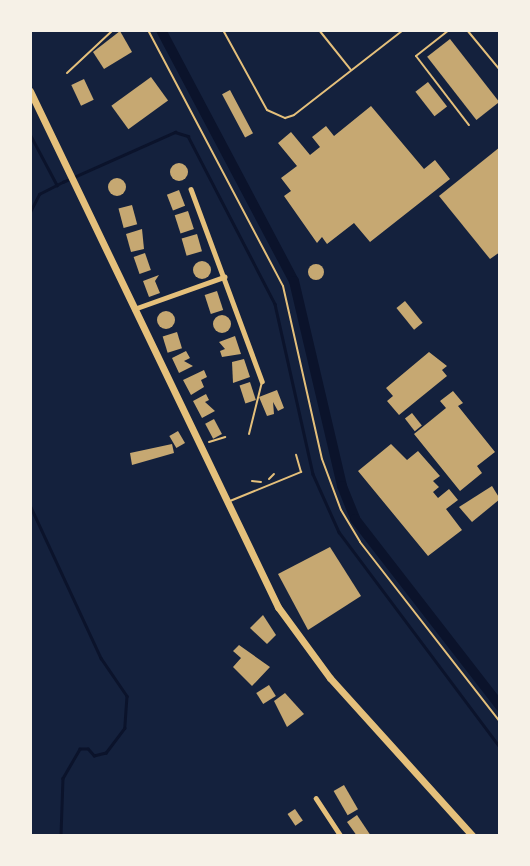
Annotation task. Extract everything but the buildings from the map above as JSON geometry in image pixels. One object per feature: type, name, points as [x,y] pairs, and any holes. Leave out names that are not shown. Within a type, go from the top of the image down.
[{"type":"highway","points":[[30,91],[225,503],[275,601],[303,645],[473,836]]},
{"type":"street","points":[[191,189],[262,381]]},
{"type":"street","points":[[134,309],[224,276]]},
{"type":"street","points":[[316,798],[341,836]]},
{"type":"lane","points":[[222,30],[267,110],[278,117],[294,116],[402,30]]},
{"type":"lane","points":[[319,30],[351,71]]},
{"type":"lane","points":[[449,30],[416,56],[469,125]]},
{"type":"lane","points":[[467,30],[500,70]]},
{"type":"lane","points":[[250,434],[262,381]]},
{"type":"lane","points":[[225,503],[301,472],[296,456]]},
{"type":"path","points":[[67,73],[113,30]]},
{"type":"path","points":[[148,30],[283,286],[322,459],[341,510],[360,542],[500,722]]},
{"type":"path","points":[[205,443],[225,437]]},
{"type":"path","points":[[269,480],[274,474]]},
{"type":"path","points":[[252,481],[260,482]]},
{"type":"waterway","points":[[161,30],[294,281],[342,486],[355,519],[500,706]]},
{"type":"waterway","points":[[30,212],[39,194],[63,182],[175,132],[188,136],[275,304],[313,474],[339,532],[500,747]]},
{"type":"waterway","points":[[30,134],[57,185]]},
{"type":"waterway","points":[[30,505],[101,658],[127,696],[125,728],[106,753],[94,756],[88,749],[80,749],[63,778],[61,836]]}]
